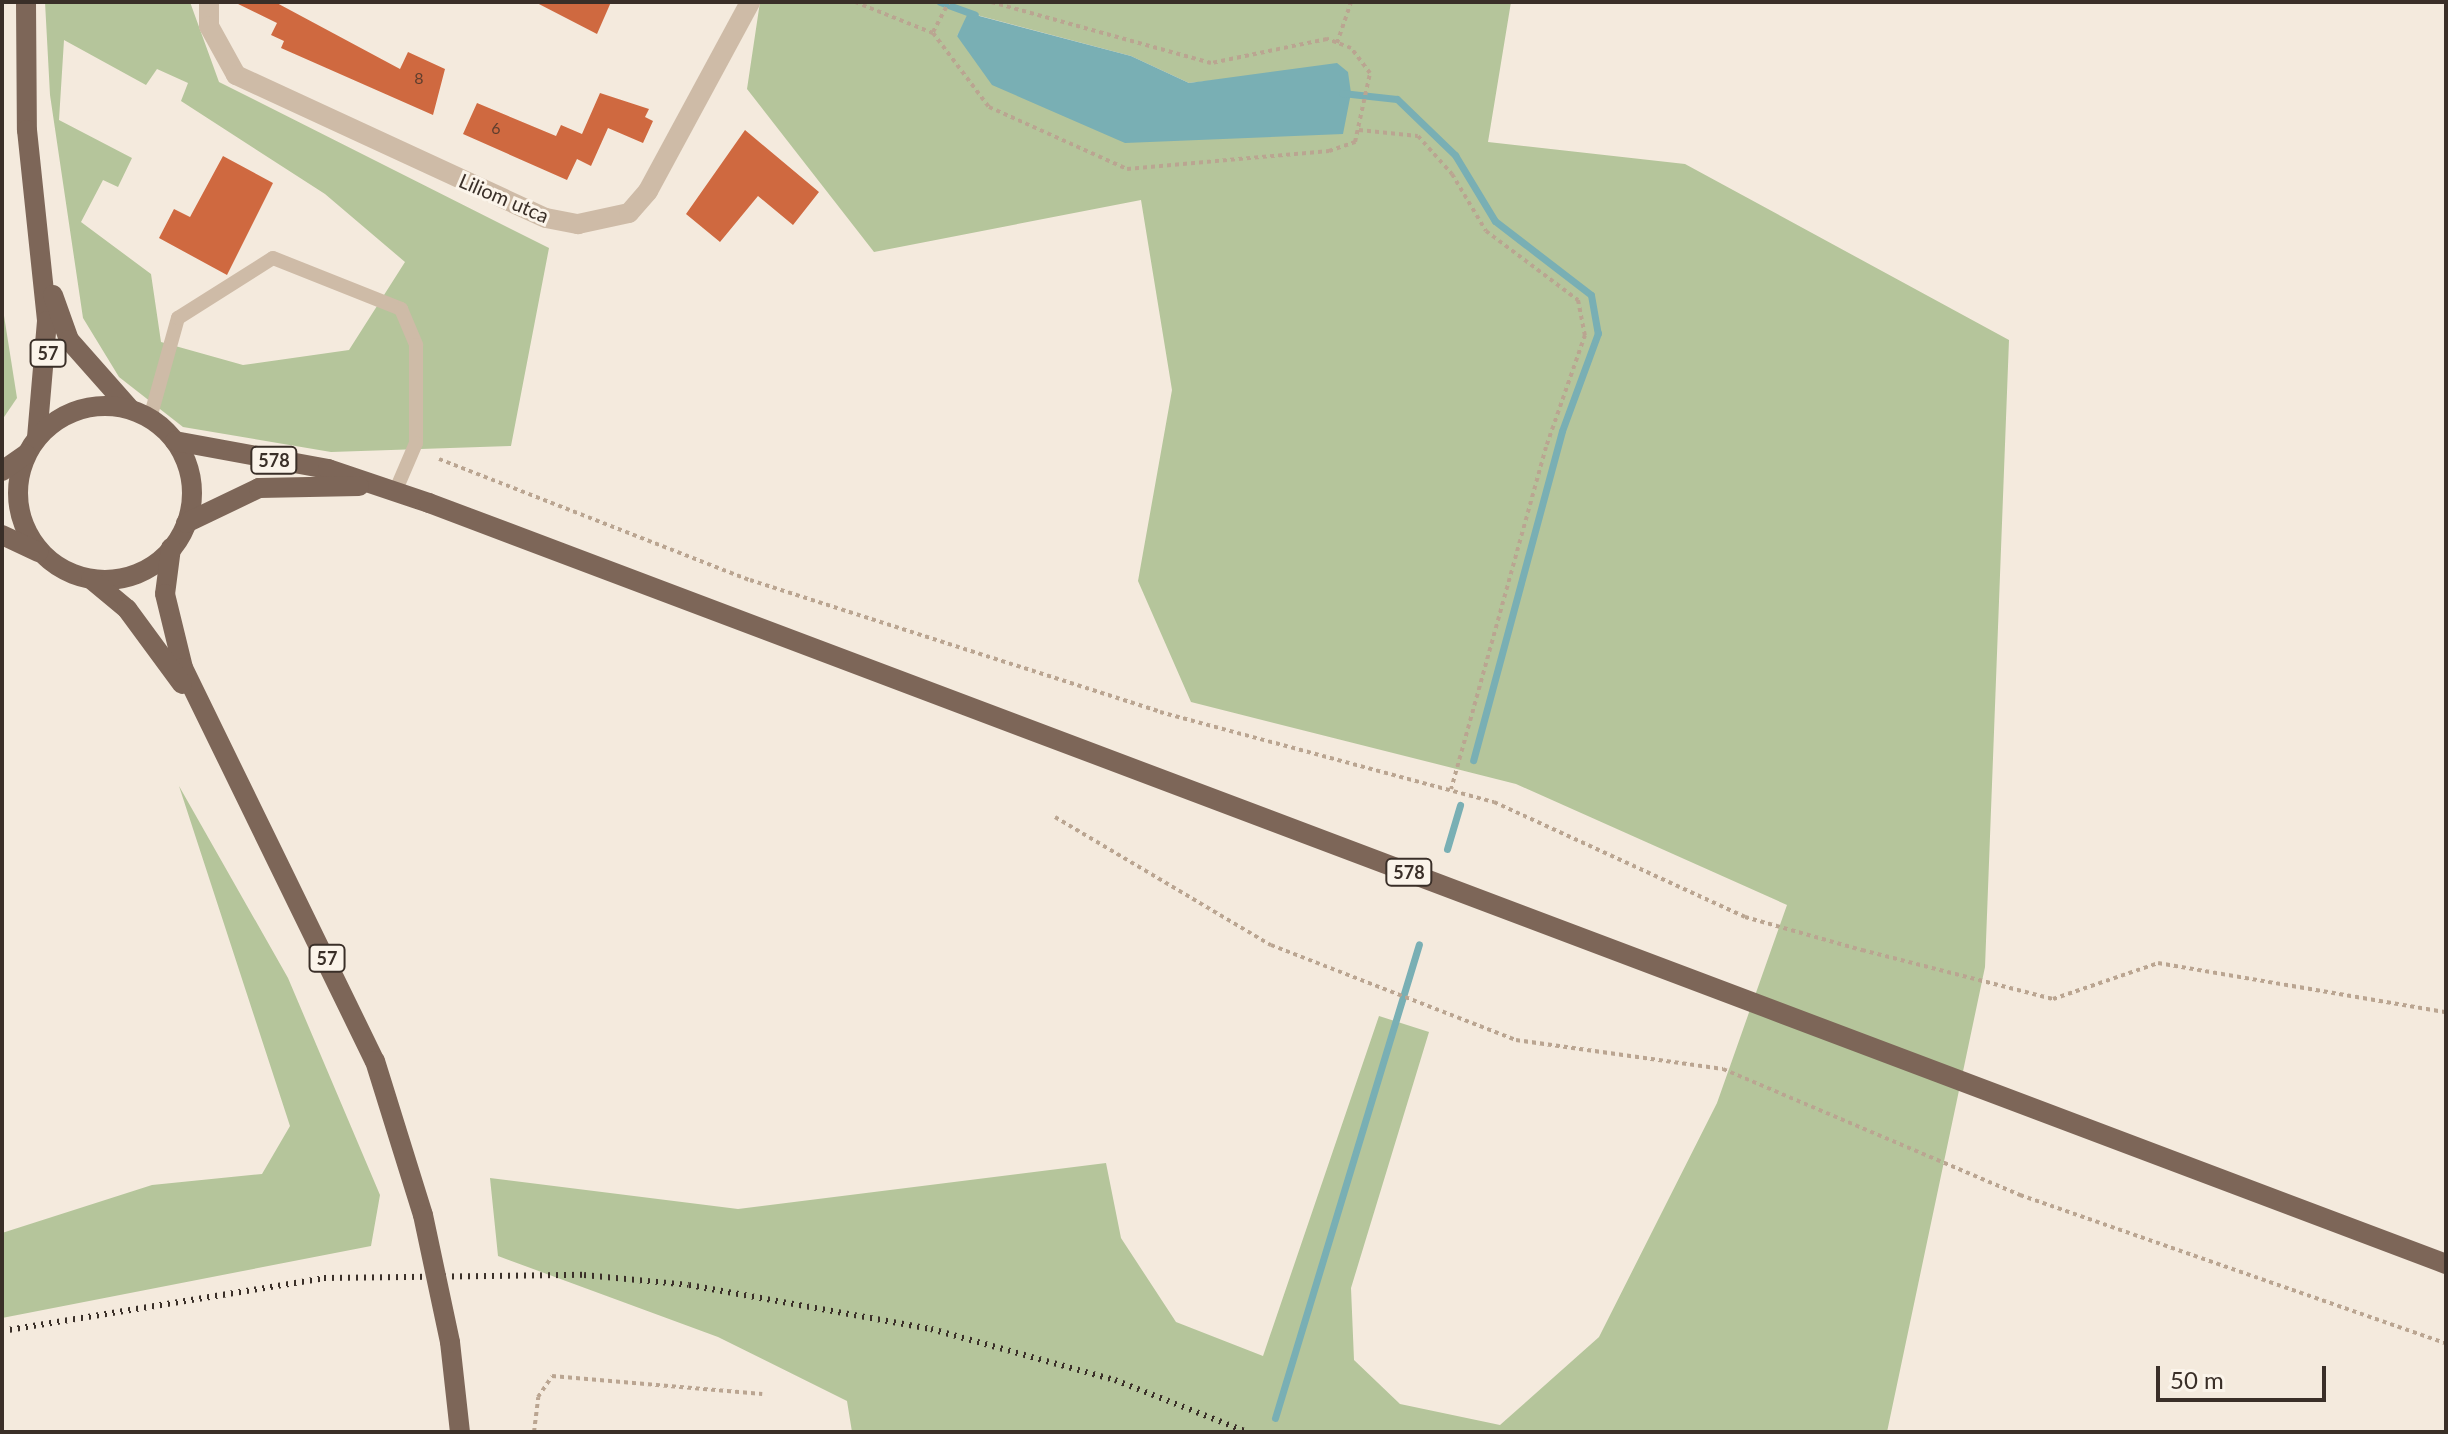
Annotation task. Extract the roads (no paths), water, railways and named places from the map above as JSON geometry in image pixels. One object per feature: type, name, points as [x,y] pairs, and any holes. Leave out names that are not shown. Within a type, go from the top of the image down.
[{"type":"main road","name":"57","points":[[26,2],[27,130],[45,268],[48,378],[18,502],[45,556],[91,579],[127,609],[202,712]]},
{"type":"main road","name":"57","points":[[45,268],[69,340],[130,409],[150,418],[175,441],[191,481],[186,523],[171,548],[129,576],[91,579]]},
{"type":"main road","name":"57","points":[[32,446],[74,411],[130,409]]},
{"type":"main road","name":"578","points":[[175,441],[328,469],[395,492],[2446,1264]]},
{"type":"main road","points":[[2,471],[32,446]]},
{"type":"main road","name":"578","points":[[186,523],[259,488],[371,486]]},
{"type":"main road","points":[[2,535],[45,556]]},
{"type":"main road","name":"57","points":[[171,548],[167,610],[202,712],[375,1061],[423,1215],[450,1342],[460,1432]]},
{"type":"street","name":"Liliom utca","points":[[209,2],[209,26],[236,75],[546,218],[578,224],[621,217],[648,191],[750,2]]},
{"type":"lane","points":[[150,418],[178,318],[273,258],[401,309],[416,345],[416,443],[395,492]]},
{"type":"water","points":[[968,13],[1131,56],[1189,83],[1337,63],[1348,72],[1351,93],[1343,134],[1125,143],[992,85],[957,36]]},
{"type":"waterway","points":[[940,2],[975,15]]},
{"type":"waterway","points":[[1342,93],[1397,99],[1455,155],[1495,221],[1591,295],[1598,333],[1562,431],[1473,760]]},
{"type":"waterway","points":[[1447,849],[1460,805]]},
{"type":"waterway","points":[[1275,1418],[1419,944]]},
{"type":"railway","points":[[2,1331],[324,1278],[584,1275],[689,1285],[931,1329],[1115,1380],[1247,1432]]}]
